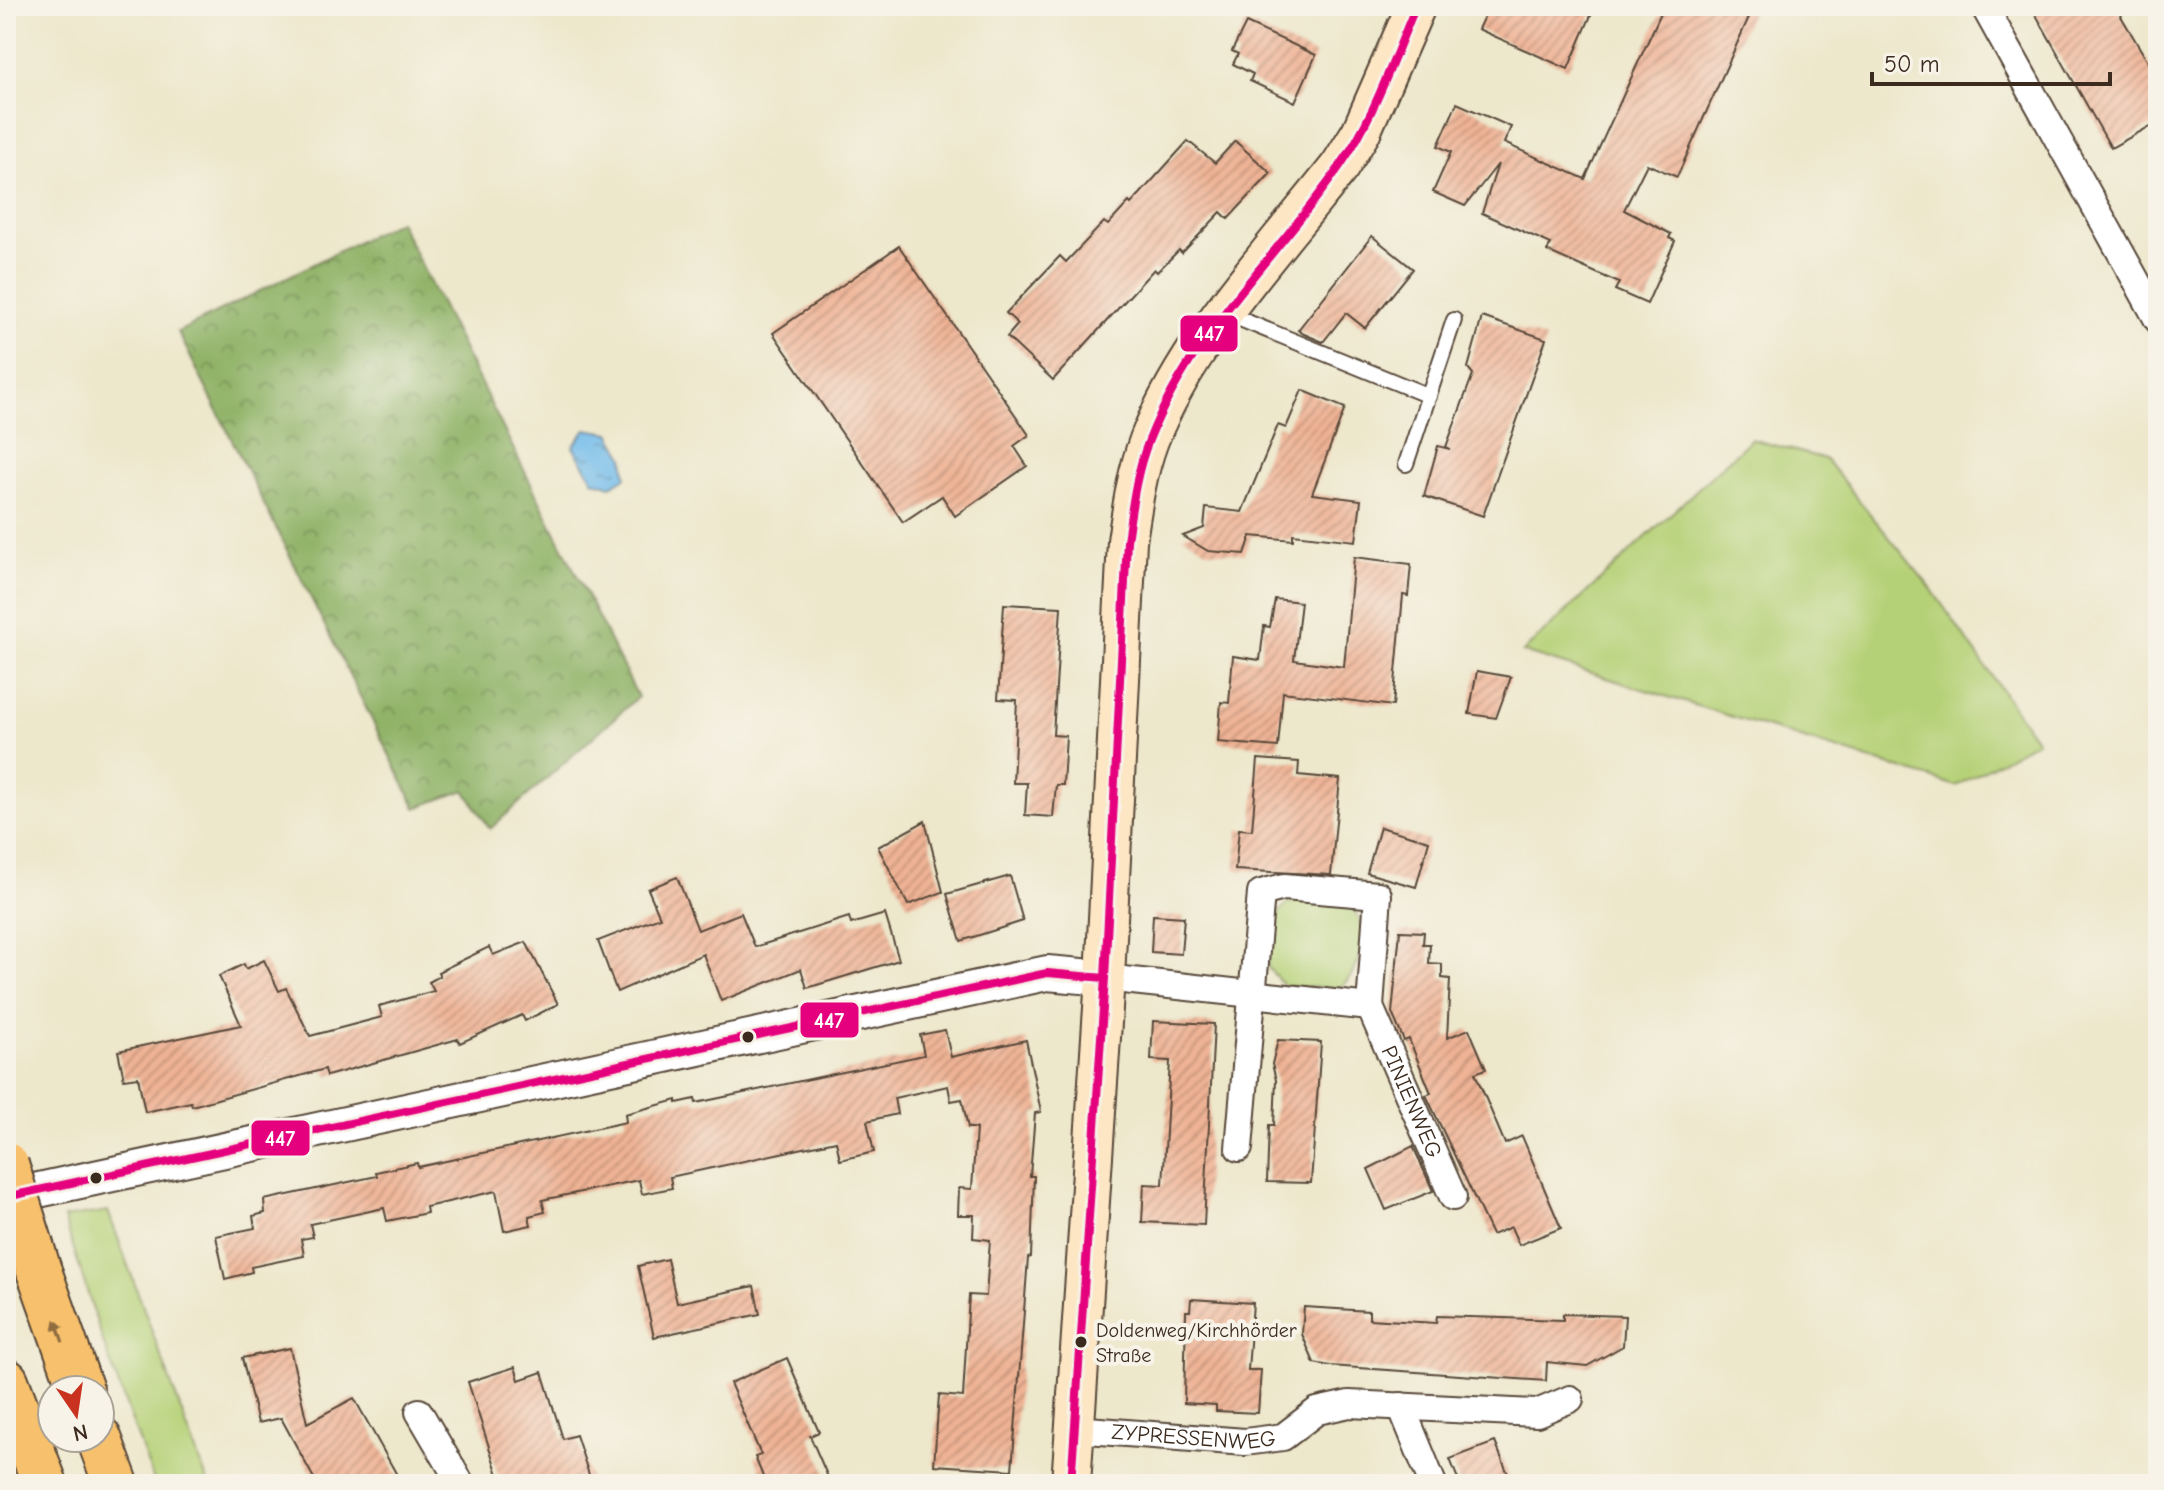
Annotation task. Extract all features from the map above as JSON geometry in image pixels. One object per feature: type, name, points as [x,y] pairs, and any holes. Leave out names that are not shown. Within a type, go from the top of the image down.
[{"type":"highway","points":[[6,1165],[75,1374]]},
{"type":"highway","points":[[6,1381],[45,1484]]},
{"type":"highway","points":[[105,1454],[116,1484]]},
{"type":"main road","points":[[1071,1484],[1105,978],[1127,541],[1135,490],[1149,440],[1186,366],[1354,143],[1416,6]]},
{"type":"street","points":[[1984,6],[2158,320]]},
{"type":"street","name":"PINIENWEG","points":[[1239,1148],[1261,893],[1284,887],[1378,895],[1370,1007],[1453,1197]]},
{"type":"street","points":[[6,1197],[1047,973],[1370,1007]]},
{"type":"street","name":"ZYPRESSENWEG","points":[[1074,1429],[1245,1442],[1283,1437],[1317,1411],[1349,1404],[1537,1413],[1570,1399]]},
{"type":"street","points":[[1401,1406],[1433,1484]]},
{"type":"street","points":[[419,1412],[461,1484]]},
{"type":"lane","points":[[1224,313],[1429,396]]},
{"type":"lane","points":[[1406,464],[1454,320]]},
{"type":"green space","points":[[399,221],[638,697],[490,829],[465,790],[416,808],[178,332]]},
{"type":"green space","points":[[1751,439],[1825,459],[1930,587],[2037,741],[1956,786],[1523,652]]},
{"type":"green space","points":[[1296,899],[1340,902],[1356,913],[1361,923],[1363,935],[1359,959],[1340,988],[1285,986],[1268,968],[1268,937],[1274,919]]},
{"type":"green space","points":[[108,1211],[209,1484],[155,1484],[105,1348],[64,1218]]},
{"type":"water","points":[[586,429],[610,433],[624,457],[626,477],[611,486],[594,481],[573,447]]},
{"type":"building","points":[[1489,6],[1595,6],[1568,69],[1478,29]]},
{"type":"building","points":[[1664,6],[1754,6],[1677,177],[1647,164],[1624,210],[1671,234],[1669,238],[1675,241],[1647,304],[1615,290],[1619,283],[1547,251],[1551,244],[1482,213],[1498,164],[1465,206],[1433,192],[1451,152],[1438,146],[1457,103],[1511,127],[1504,143],[1585,179]]},
{"type":"building","points":[[2031,6],[2115,6],[2158,79],[2158,122],[2111,148]]},
{"type":"building","points":[[1246,23],[1316,55],[1295,102],[1250,81],[1253,74],[1233,64],[1238,54],[1232,51]]},
{"type":"building","points":[[1188,141],[1215,163],[1235,141],[1271,173],[1228,219],[1221,212],[1182,253],[1179,250],[1157,272],[1154,269],[1053,380],[1007,337],[1018,324],[1006,313],[1060,256],[1066,262],[1104,222],[1108,225],[1129,202],[1131,204]]},
{"type":"building","points":[[1372,236],[1413,269],[1365,328],[1346,313],[1323,342],[1298,330]]},
{"type":"building","points":[[899,246],[1029,435],[1014,446],[1027,466],[955,516],[942,496],[903,522],[773,333]]},
{"type":"building","points":[[1482,317],[1546,339],[1483,516],[1424,496],[1438,446],[1450,449],[1446,447],[1473,374],[1468,368]]},
{"type":"building","points":[[1302,390],[1345,408],[1312,494],[1361,500],[1356,541],[1293,534],[1293,540],[1251,536],[1245,554],[1208,551],[1183,536],[1204,528],[1206,508],[1242,512],[1278,425],[1286,428]]},
{"type":"building","points":[[1354,557],[1411,564],[1408,596],[1403,595],[1393,706],[1283,692],[1278,747],[1218,742],[1221,702],[1229,703],[1233,656],[1260,660],[1264,626],[1270,627],[1275,599],[1301,602],[1294,660],[1344,667]]},
{"type":"building","points":[[1004,604],[1061,607],[1053,735],[1066,736],[1063,785],[1056,785],[1053,817],[1025,815],[1027,783],[1013,783],[1017,700],[998,699]]},
{"type":"building","points":[[1477,671],[1511,677],[1496,718],[1469,714]]},
{"type":"building","points":[[1258,759],[1299,762],[1298,775],[1340,779],[1331,875],[1235,870],[1239,829],[1252,830]]},
{"type":"building","points":[[925,821],[943,892],[908,905],[878,847]]},
{"type":"building","points":[[1380,827],[1429,841],[1416,887],[1367,873]]},
{"type":"building","points":[[1010,876],[1023,921],[961,941],[947,894]]},
{"type":"building","points":[[677,877],[698,930],[741,913],[755,947],[849,917],[851,924],[885,914],[899,960],[807,988],[801,969],[721,1001],[703,954],[617,992],[598,941],[660,917],[648,889]]},
{"type":"building","points":[[1153,915],[1184,917],[1181,954],[1151,952]]},
{"type":"building","points":[[1400,931],[1424,932],[1423,944],[1430,944],[1429,963],[1442,964],[1442,978],[1450,979],[1447,1038],[1469,1029],[1486,1069],[1475,1073],[1505,1144],[1522,1136],[1561,1228],[1519,1245],[1511,1227],[1492,1235],[1426,1095],[1431,1093],[1409,1039],[1404,1041],[1392,1013]]},
{"type":"building","points":[[526,942],[558,1004],[525,1021],[522,1015],[460,1043],[458,1039],[327,1076],[325,1069],[192,1106],[191,1102],[145,1112],[138,1077],[124,1079],[118,1051],[241,1025],[219,976],[244,964],[246,969],[264,960],[279,991],[286,988],[310,1036],[382,1017],[379,1006],[434,991],[429,982],[440,976],[438,972],[489,947],[493,955]]},
{"type":"building","points":[[1153,1021],[1214,1024],[1204,1225],[1142,1222],[1144,1184],[1163,1185],[1170,1061],[1151,1060]]},
{"type":"building","points":[[945,1030],[951,1057],[1026,1040],[1041,1112],[1035,1113],[1030,1176],[1034,1176],[1031,1257],[1028,1258],[1012,1470],[934,1465],[939,1395],[963,1397],[969,1295],[986,1296],[990,1240],[973,1238],[974,1215],[958,1215],[959,1188],[972,1189],[976,1128],[968,1128],[962,1099],[951,1101],[948,1086],[894,1098],[897,1114],[867,1121],[874,1152],[840,1160],[836,1141],[670,1177],[672,1188],[642,1194],[639,1180],[542,1200],[545,1212],[529,1216],[531,1225],[504,1231],[496,1191],[426,1207],[427,1213],[387,1221],[384,1208],[310,1224],[313,1237],[301,1239],[304,1256],[251,1267],[252,1272],[225,1279],[216,1236],[255,1228],[253,1216],[265,1213],[264,1200],[377,1176],[376,1172],[417,1163],[418,1167],[626,1122],[625,1114],[677,1100],[677,1103],[695,1099],[696,1103],[924,1055],[920,1035]]},
{"type":"building","points":[[1278,1040],[1321,1042],[1311,1183],[1267,1182],[1269,1125],[1274,1125],[1276,1080],[1272,1064]]},
{"type":"building","points":[[1413,1146],[1433,1191],[1386,1210],[1368,1169]]},
{"type":"building","points":[[667,1259],[677,1303],[754,1286],[760,1314],[654,1337],[638,1266]]},
{"type":"building","points":[[1191,1299],[1253,1303],[1248,1370],[1261,1370],[1258,1413],[1216,1411],[1216,1405],[1184,1403],[1186,1311],[1190,1311]]},
{"type":"building","points":[[1304,1307],[1369,1311],[1369,1319],[1436,1323],[1437,1316],[1563,1320],[1563,1314],[1625,1316],[1623,1346],[1587,1366],[1547,1362],[1546,1381],[1330,1366],[1314,1363],[1302,1334]]},
{"type":"building","points":[[290,1348],[307,1423],[354,1398],[402,1484],[317,1484],[281,1418],[258,1423],[242,1358]]},
{"type":"building","points":[[787,1358],[819,1432],[810,1436],[831,1484],[766,1484],[755,1457],[761,1455],[730,1383]]},
{"type":"building","points":[[515,1367],[519,1380],[542,1372],[563,1439],[576,1435],[592,1484],[501,1484],[468,1382]]},
{"type":"building","points":[[1495,1442],[1512,1484],[1460,1484],[1450,1459]]},
{"type":"transit line","name":"447","points":[[1071,1484],[1105,978],[1127,541],[1138,477],[1149,440],[1188,365],[1236,297],[1315,200],[1352,148],[1373,108],[1416,6]]},
{"type":"transit line","name":"447","points":[[6,1197],[1047,973],[1105,978]]},
{"type":"place","name":"Doldenweg/Kirchhörder Straße","points":[[1081,1342]]}]
